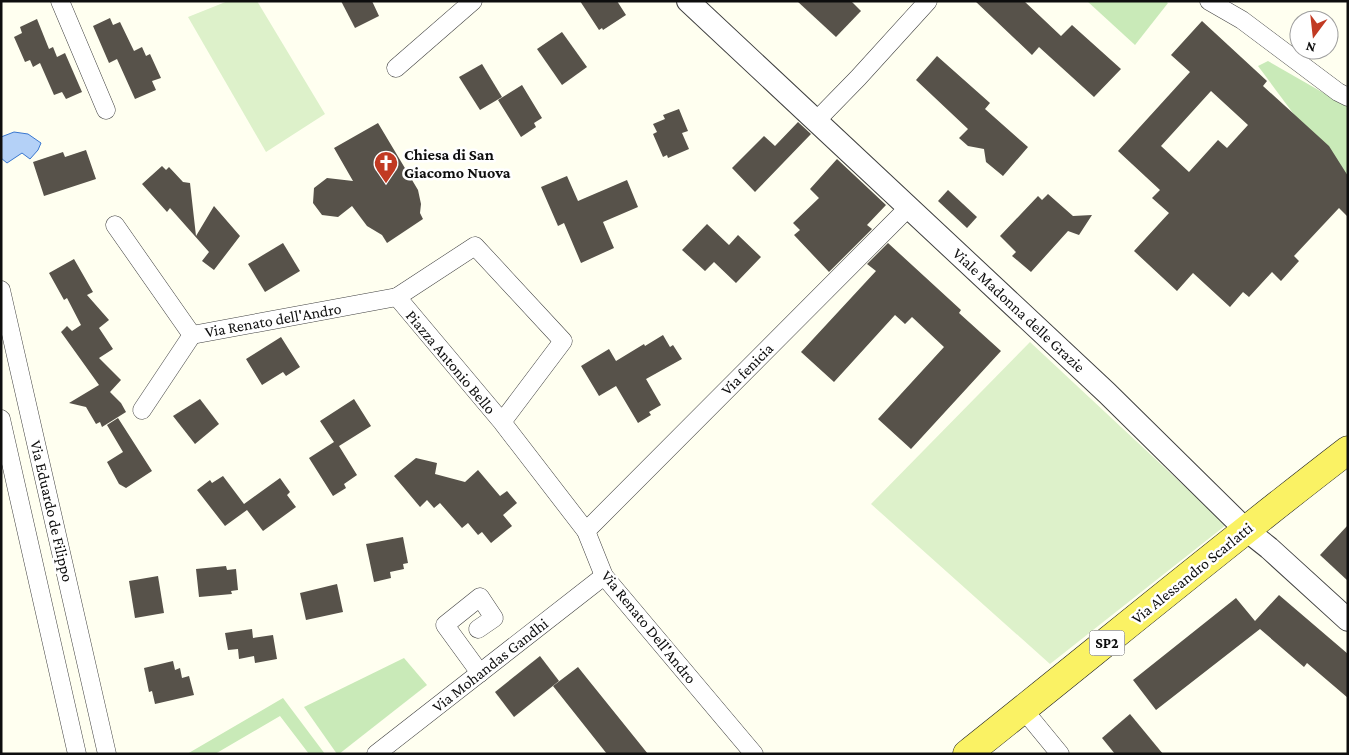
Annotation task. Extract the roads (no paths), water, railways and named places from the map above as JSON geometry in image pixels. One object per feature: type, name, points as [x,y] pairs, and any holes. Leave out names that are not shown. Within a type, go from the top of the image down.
[{"type":"main road","name":"Via Alessandro Scarlatti","points":[[967,754],[1245,529],[1348,450]]},
{"type":"street","points":[[60,1],[106,110]]},
{"type":"street","points":[[396,68],[473,1]]},
{"type":"street","name":"Viale Madonna delle Grazie","points":[[688,1],[1108,393],[1245,529],[1269,548],[1348,620]]},
{"type":"street","points":[[816,121],[928,1]]},
{"type":"street","points":[[1210,1],[1242,20],[1338,92],[1348,97]]},
{"type":"street","name":"Via fenicia","points":[[586,531],[909,207]]},
{"type":"street","name":"Via Renato dell'Andro","points":[[115,225],[192,335],[397,297]]},
{"type":"street","name":"Piazza Antonio Bello","points":[[475,246],[562,341],[502,422],[397,297],[475,246]]},
{"type":"street","name":"Via Eduardo de Filippo","points":[[1,290],[107,754]]},
{"type":"street","points":[[142,410],[192,335]]},
{"type":"street","name":"Via Eduardo de Filippo","points":[[1,419],[76,754]]},
{"type":"street","name":"Via Renato Dell'Andro","points":[[502,422],[586,531],[604,576],[754,754]]},
{"type":"street","name":"Via Mohandas Gandhi","points":[[376,754],[604,576]]},
{"type":"street","points":[[478,629],[494,618],[480,597],[445,625],[480,673]]},
{"type":"street","points":[[1023,710],[1060,754]]},
{"type":"water","points":[[14,132],[28,134],[41,143],[30,159],[22,153],[7,163],[1,158],[1,137]]},
{"type":"place","name":"Chiesa di San Giacomo Nuova","points":[[386,184]]}]
